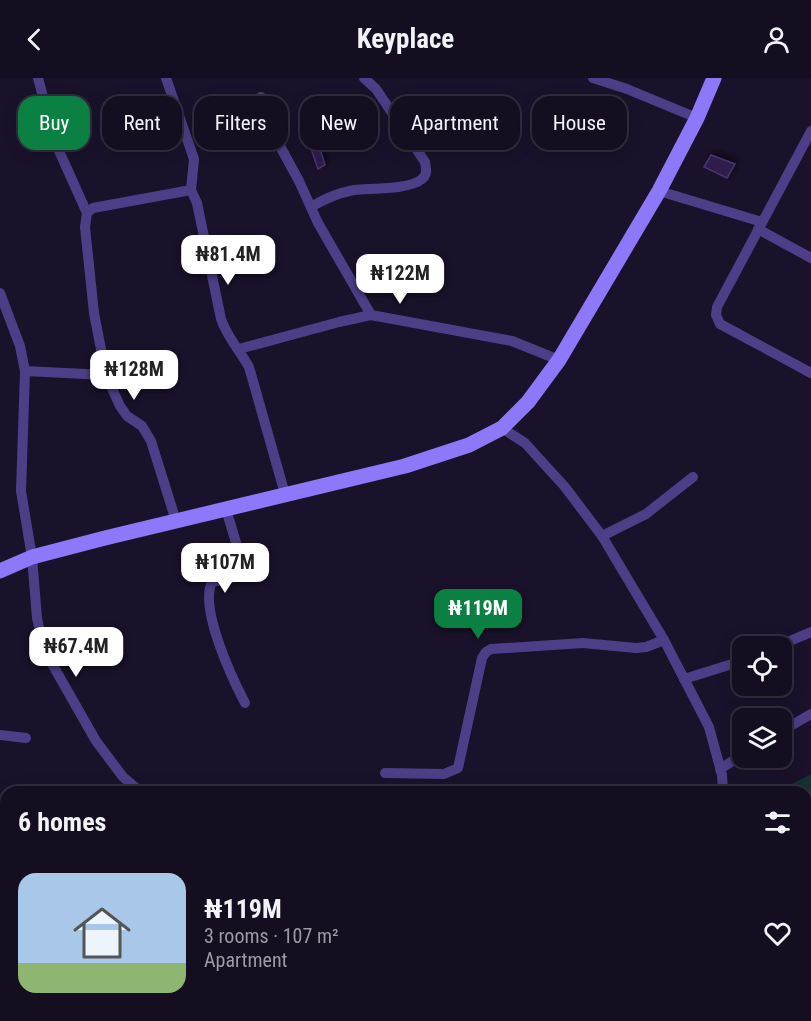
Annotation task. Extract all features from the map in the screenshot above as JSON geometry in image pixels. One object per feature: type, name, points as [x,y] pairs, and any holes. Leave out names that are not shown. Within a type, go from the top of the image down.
[{"type":"main road","points":[[0,571],[32,557],[405,466],[469,445],[502,428],[528,402],[559,360],[659,191],[697,118],[714,78]]},
{"type":"street","points":[[38,78],[55,142],[87,213],[85,227],[94,313],[106,375],[120,406],[127,416],[142,426],[151,441],[176,521]]},
{"type":"street","points":[[166,78],[194,159],[191,190],[197,203],[221,320],[226,333],[239,349],[249,367],[285,494]]},
{"type":"street","points":[[311,207],[327,198],[343,193],[403,186],[420,181],[425,177],[427,170],[425,162],[376,89],[364,78]]},
{"type":"street","points":[[593,78],[627,89],[697,118]]},
{"type":"street","points":[[811,131],[717,307],[716,315],[720,324],[811,373]]},
{"type":"street","points":[[282,150],[341,266],[371,315]]},
{"type":"street","points":[[87,213],[93,208],[191,190]]},
{"type":"street","points":[[659,191],[760,226],[811,258]]},
{"type":"street","points":[[0,293],[20,346],[26,371],[21,491],[32,557],[37,618],[47,655],[96,741],[123,777],[134,786]]},
{"type":"street","points":[[239,349],[371,315],[512,341],[559,360]]},
{"type":"street","points":[[26,371],[106,375]]},
{"type":"street","points":[[502,428],[525,443],[565,487],[602,536],[664,640],[709,727],[722,786]]},
{"type":"street","points":[[602,536],[646,514],[693,477]]},
{"type":"street","points":[[226,509],[243,566],[241,573],[236,577],[213,582],[209,597],[226,667],[245,703]]},
{"type":"street","points":[[792,640],[811,633]]},
{"type":"street","points":[[386,773],[444,774],[458,768],[482,658],[491,649],[583,643],[636,648],[664,640]]},
{"type":"street","points":[[684,680],[732,664]]},
{"type":"street","points":[[792,725],[811,714]]},
{"type":"street","points":[[0,735],[26,738]]},
{"type":"street","points":[[720,769],[732,761]]},
{"type":"green space","points":[[811,774],[811,786],[788,786]]},
{"type":"building","points":[[311,150],[320,150],[325,165],[318,169]]},
{"type":"building","points":[[711,155],[735,164],[727,178],[704,167]]}]
